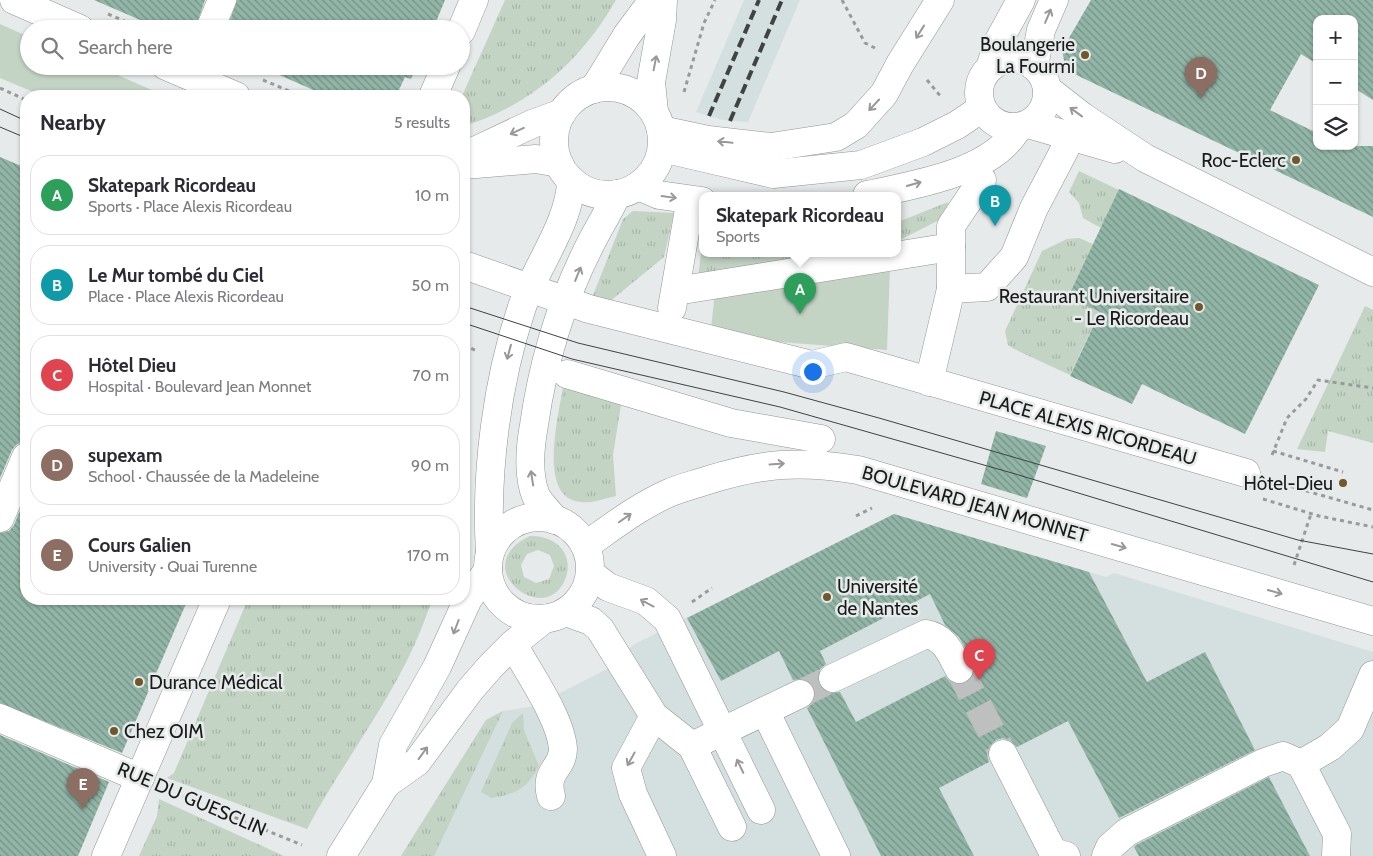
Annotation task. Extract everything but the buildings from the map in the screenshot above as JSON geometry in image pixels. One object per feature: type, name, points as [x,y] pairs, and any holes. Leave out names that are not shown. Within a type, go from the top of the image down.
[{"type":"main road","points":[[14,0],[60,20]]},
{"type":"main road","points":[[214,20],[222,0]]},
{"type":"main road","points":[[466,20],[474,0]]},
{"type":"main road","points":[[594,89],[627,35],[654,0]]},
{"type":"main road","points":[[386,784],[417,762],[470,690],[513,644],[583,595],[590,573],[590,559],[585,546],[575,531],[556,520],[537,497],[532,480],[530,448],[544,367],[567,302],[592,241],[627,190],[653,170],[659,130],[651,82],[662,20],[663,0]]},
{"type":"main road","points":[[659,130],[708,140],[771,147],[836,137],[856,125],[884,94],[900,64],[940,0]]},
{"type":"main road","points":[[990,68],[998,42],[1021,0]]},
{"type":"main road","points":[[881,192],[964,170],[1002,148],[1023,125],[1043,109],[1040,77],[1041,30],[1054,0]]},
{"type":"main road","points":[[1145,158],[1023,125],[996,123],[982,108],[978,89],[984,75],[990,68],[1008,59],[1024,60],[1084,117],[1145,158],[1373,272]]},
{"type":"main road","points":[[436,90],[442,75]]},
{"type":"main road","points":[[182,76],[220,90]]},
{"type":"main road","points":[[470,153],[532,124],[562,113],[579,96],[594,89],[614,87],[628,90],[645,101],[659,130],[772,174],[861,165],[923,142],[982,108]]},
{"type":"main road","points":[[562,113],[554,138],[565,171],[569,204],[520,286],[500,404],[492,466],[489,524],[489,561],[494,593],[505,607],[520,616],[555,615],[591,621],[600,629],[654,716],[692,746],[732,826]]},
{"type":"main road","points":[[951,289],[987,287],[1014,257],[1034,208],[1065,150]]},
{"type":"main road","points":[[470,164],[536,159],[565,171],[578,186],[597,194],[627,190],[659,195],[695,208],[666,329]]},
{"type":"main road","points":[[929,382],[951,289],[951,226],[982,180]]},
{"type":"main road","points":[[901,255],[951,247]]},
{"type":"main road","points":[[676,291],[888,257]]},
{"type":"main road","name":"PLACE ALEXIS RICORDEAU","points":[[470,266],[567,302],[666,329],[812,365],[846,358],[1246,473]]},
{"type":"main road","points":[[567,374],[731,423],[821,439]]},
{"type":"main road","name":"BOULEVARD JEAN MONNET","points":[[585,546],[635,511],[669,492],[773,464],[820,463],[858,470],[1373,621]]},
{"type":"main road","points":[[0,518],[20,471]]},
{"type":"main road","points":[[470,595],[489,561],[500,535],[514,523],[531,517],[556,520]]},
{"type":"main road","points":[[590,573],[608,587],[646,601],[667,619],[761,810]]},
{"type":"main road","points":[[106,856],[213,605]]},
{"type":"main road","points":[[341,856],[386,784],[394,745],[437,667],[465,605]]},
{"type":"main road","points":[[833,678],[926,634],[934,635],[945,643],[959,669]]},
{"type":"main road","points":[[513,644],[553,717],[563,747],[559,763],[549,780],[551,796]]},
{"type":"main road","points":[[1301,764],[1330,747],[1350,729],[1373,675]]},
{"type":"main road","points":[[692,746],[800,694]]},
{"type":"main road","points":[[765,711],[836,856]]},
{"type":"main road","points":[[654,716],[626,768],[633,794],[662,856]]},
{"type":"main road","name":"RUE DU GUESCLIN","points":[[0,718],[140,778]]},
{"type":"main road","points":[[1003,754],[1053,852],[1066,856]]},
{"type":"main road","points":[[1106,856],[1110,847],[1127,832],[1263,763],[1283,756],[1301,764],[1337,834],[1336,856]]},
{"type":"path","points":[[684,94],[704,23],[715,0]]},
{"type":"path","points":[[842,0],[865,43],[900,64]]},
{"type":"path","points":[[258,78],[287,90]]},
{"type":"path","points":[[0,88],[20,97]]},
{"type":"path","points":[[470,348],[477,351]]},
{"type":"path","points":[[1343,472],[1273,451],[1287,418],[1306,399],[1318,380],[1373,388]]},
{"type":"path","points":[[1246,473],[1373,510]]},
{"type":"path","points":[[1260,499],[1311,514],[1373,527]]},
{"type":"path","points":[[856,516],[872,508]]},
{"type":"path","points":[[1293,569],[1311,514]]},
{"type":"path","name":"RUE DU GUESCLIN","points":[[140,778],[302,845]]},
{"type":"shaded area","points":[[744,0],[800,0],[748,122],[723,120],[696,112]]},
{"type":"shaded area","points":[[894,514],[1106,577],[1114,573],[1373,652],[1373,856],[401,856],[486,720],[503,711],[535,706],[609,668],[633,645]]},
{"type":"green space","points":[[505,0],[616,0],[587,42],[570,61],[552,78],[511,106],[470,124],[470,90],[465,90]]},
{"type":"green space","points":[[0,24],[20,33],[20,75],[118,75],[152,90],[29,90],[0,78]]},
{"type":"green space","points":[[1079,171],[1119,190],[1101,228],[1083,218],[1079,203],[1069,192]]},
{"type":"green space","points":[[948,202],[947,216],[901,239],[901,221]]},
{"type":"green space","points":[[633,211],[674,213],[664,257],[608,303],[592,298],[623,219]]},
{"type":"green space","points":[[1079,238],[1093,244],[1068,297],[1111,317],[1091,330],[1070,375],[1008,345],[1005,331],[1042,251],[1067,239]]},
{"type":"green space","points":[[701,257],[839,257],[698,277]]},
{"type":"green space","points":[[890,268],[887,350],[710,337],[715,292]]},
{"type":"green space","points":[[1365,306],[1373,310],[1373,443],[1328,431],[1325,452],[1297,449]]},
{"type":"green space","points":[[563,387],[621,405],[613,455],[616,496],[590,502],[575,501],[564,494],[557,483],[554,467],[554,450]]},
{"type":"green space","points":[[530,536],[546,538],[560,546],[567,559],[568,568],[566,577],[557,592],[544,598],[529,596],[516,588],[508,577],[505,563],[512,549]],"holes":[[[538,550],[550,555],[554,566],[549,579],[536,583],[524,577],[521,565],[527,554]]]},
{"type":"green space","points":[[245,605],[430,605],[421,631],[392,689],[307,829],[167,778],[174,773]]},
{"type":"green space","points":[[503,711],[434,856],[401,856],[486,720]]},
{"type":"green space","points":[[523,713],[524,730],[539,766],[535,774],[520,789],[507,795],[491,798],[481,792],[512,723]]},
{"type":"green space","points":[[159,799],[284,856],[139,856],[157,816]]},
{"type":"tunnel","points":[[959,669],[1003,754]]},
{"type":"tunnel","points":[[800,694],[833,678]]},
{"type":"tram line","points":[[0,109],[20,118]]},
{"type":"tram line","points":[[0,127],[20,135]]},
{"type":"tram line","points":[[470,308],[578,343],[784,392],[1298,540],[1373,554]]},
{"type":"tram line","points":[[470,325],[572,359],[780,407],[1012,473],[1373,582]]},
{"type":"railway","points":[[709,116],[759,0]]},
{"type":"railway","points":[[730,121],[782,0]]},
{"type":"place","name":"Boulangerie La Fourmi","points":[[1085,55]]},
{"type":"place","name":"supexam","points":[[1201,98]]},
{"type":"place","name":"Roc-Eclerc","points":[[1296,160]]},
{"type":"place","name":"Le Mur tombé du Ciel","points":[[995,226]]},
{"type":"place","name":"Restaurant Universitaire - Le Ricordeau","points":[[1199,307]]},
{"type":"place","name":"Skatepark Ricordeau","points":[[800,314]]},
{"type":"place","name":"Hôtel-Dieu","points":[[1343,483]]},
{"type":"place","name":"Université de Nantes","points":[[827,597]]},
{"type":"place","name":"Hôtel Dieu","points":[[979,680]]},
{"type":"place","name":"Durance Médical","points":[[139,682]]},
{"type":"place","name":"Chez OIM","points":[[114,731]]},
{"type":"place","name":"Cours Galien","points":[[83,809]]}]
